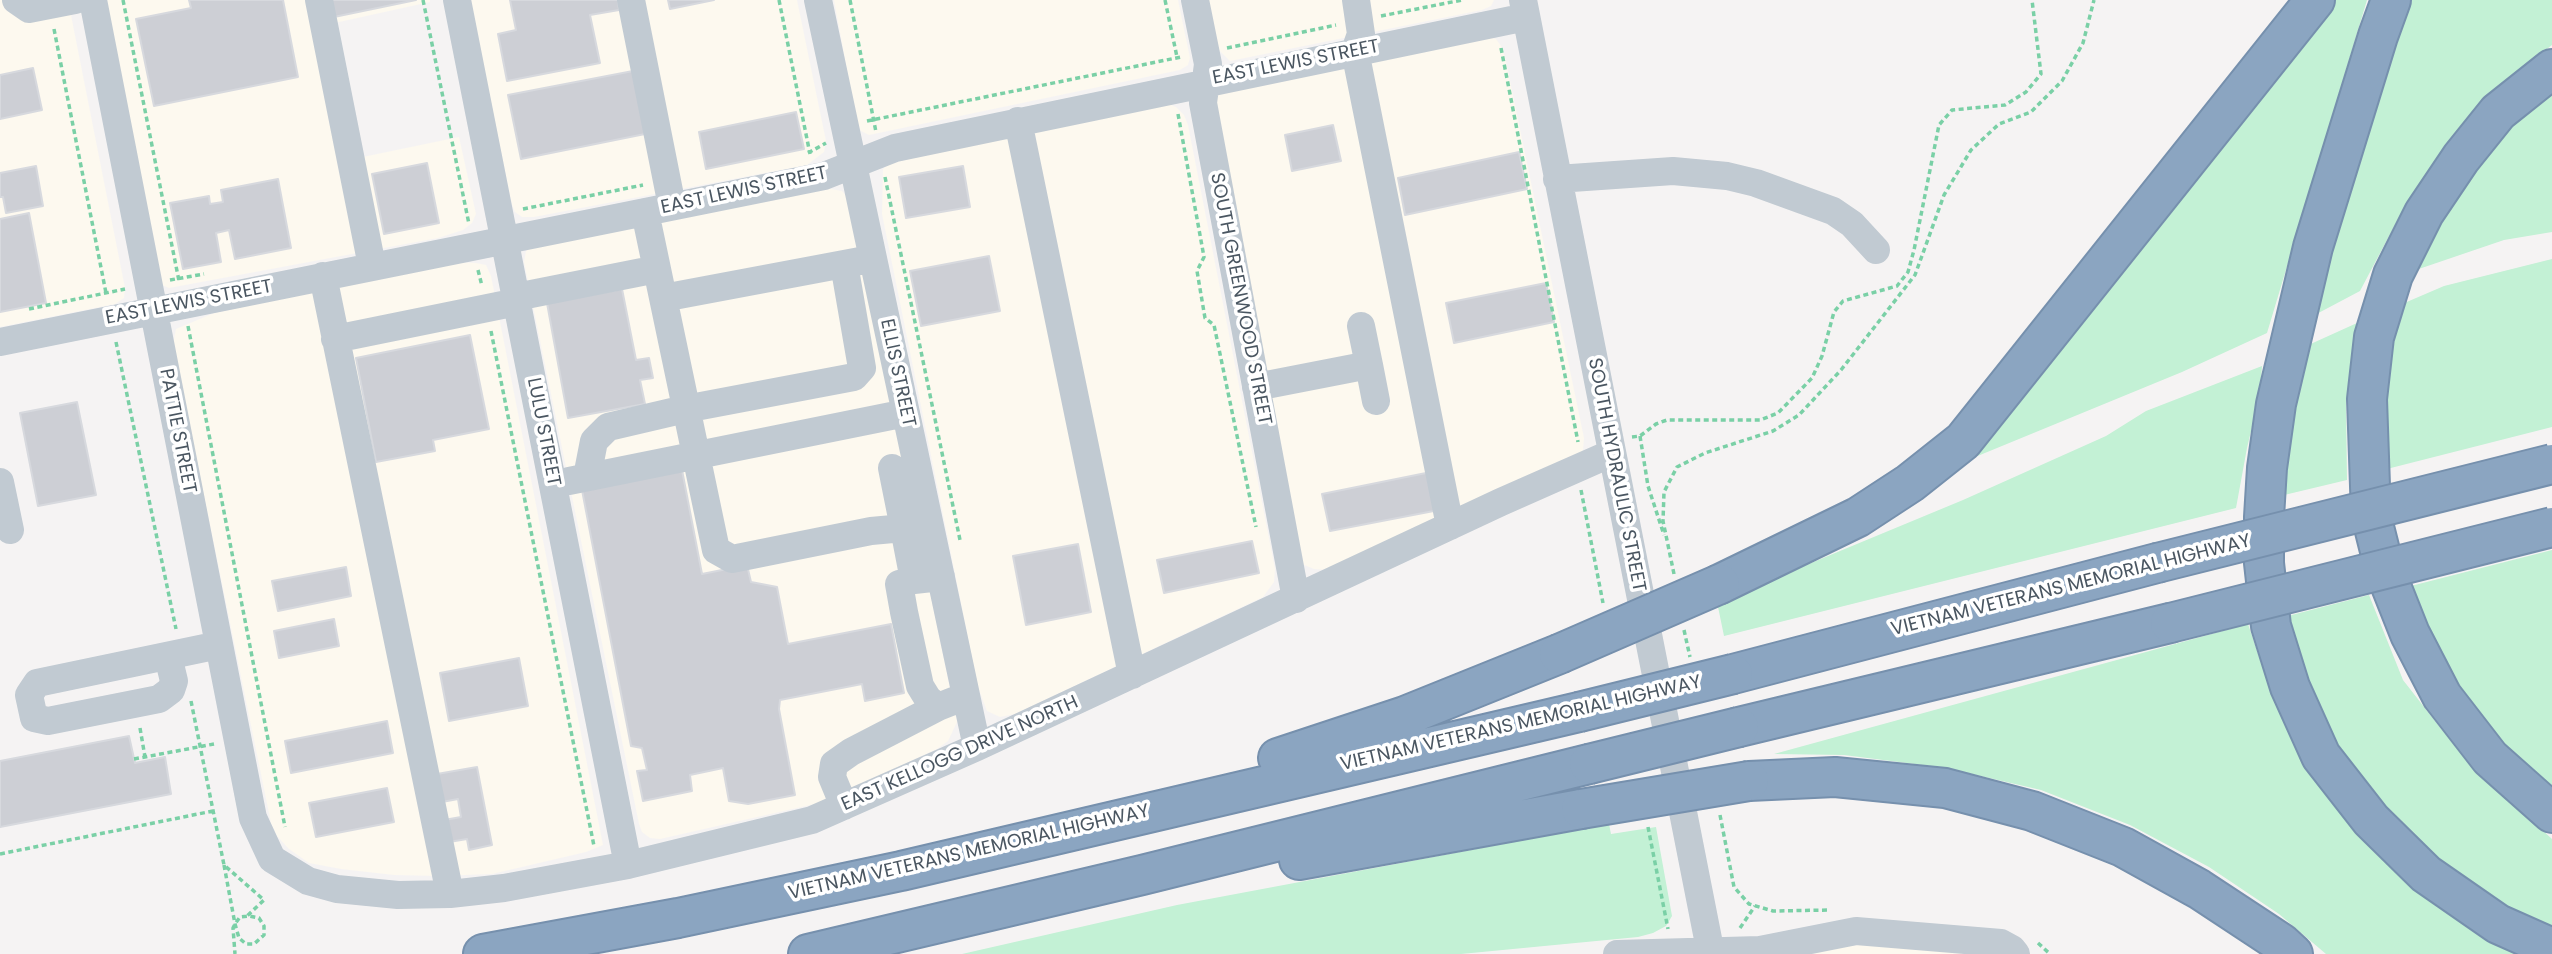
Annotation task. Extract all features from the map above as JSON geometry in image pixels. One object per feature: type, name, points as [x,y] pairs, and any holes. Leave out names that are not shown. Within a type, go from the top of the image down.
[{"type":"highway","points":[[901,871],[1336,740],[1405,716],[1559,654],[1720,584],[1858,517],[1910,483],[1963,442],[2315,0]]},
{"type":"highway","points":[[2391,0],[2313,247],[2276,404],[2267,468],[2264,517],[2264,563],[2271,626],[2290,687],[2321,756],[2371,820],[2426,874],[2498,925],[2552,948]]},
{"type":"highway","points":[[2552,69],[2498,112],[2461,158],[2424,213],[2393,275],[2374,337],[2367,399],[2371,515],[2385,571],[2410,634],[2442,696],[2490,758],[2552,813]]},
{"type":"highway","name":"VIETNAM VETERANS MEMORIAL HIGHWAY","points":[[483,954],[678,918],[901,871],[1579,712],[2552,464]]},
{"type":"highway","points":[[808,954],[1142,875],[2552,527]]},
{"type":"highway","points":[[884,937],[1581,809],[1749,781],[1835,777],[1945,788],[2032,811],[2123,847],[2189,883],[2281,943],[2293,954]]},
{"type":"street","name":"PATTIE STREET","points":[[93,0],[253,818],[272,859]]},
{"type":"street","points":[[319,0],[372,266]]},
{"type":"street","name":"LULU STREET","points":[[457,0],[626,853]]},
{"type":"street","points":[[631,0],[661,200],[657,269],[716,550],[732,559],[871,531],[904,528]]},
{"type":"street","name":"ELLIS STREET","points":[[818,0],[906,413],[928,579],[967,696],[977,747]]},
{"type":"street","name":"SOUTH GREENWOOD STREET","points":[[1195,0],[1208,64],[1203,103],[1296,599]]},
{"type":"street","points":[[0,15],[42,3]]},
{"type":"street","name":"EAST LEWIS STREET","points":[[0,342],[109,306],[151,297],[323,276],[372,266],[471,233],[661,200],[824,176],[895,148],[1206,81],[1496,23],[1524,8]]},
{"type":"street","name":"SOUTH HYDRAULIC STREET","points":[[1524,8],[1711,952]]},
{"type":"street","points":[[1358,10],[1361,34],[1355,51],[1450,526]]},
{"type":"street","points":[[1018,121],[1132,675]]},
{"type":"street","points":[[1557,179],[1674,172],[1727,176],[1756,183],[1833,211],[1852,224],[1876,250]]},
{"type":"street","points":[[663,298],[873,258]]},
{"type":"street","points":[[587,477],[594,441],[608,427],[685,409],[854,377],[862,368],[844,264]]},
{"type":"street","points":[[335,340],[657,269]]},
{"type":"street","points":[[323,276],[450,894]]},
{"type":"street","points":[[1361,326],[1376,401]]},
{"type":"street","points":[[1256,387],[1369,365]]},
{"type":"street","points":[[553,484],[906,413]]},
{"type":"street","name":"EAST KELLOGG DRIVE NORTH","points":[[272,859],[308,881],[337,889],[398,895],[450,894],[504,888],[626,853],[812,820],[977,747],[1296,599],[1450,526],[1578,456],[1610,446]]},
{"type":"street","points":[[892,468],[904,528],[928,579],[899,584],[904,612],[920,687],[938,707]]},
{"type":"street","points":[[0,482],[10,530]]},
{"type":"street","points":[[174,655],[219,645]]},
{"type":"street","points":[[844,806],[832,777],[834,764],[850,752],[938,707],[967,696]]},
{"type":"street","points":[[1617,954],[1760,950],[1856,930],[2001,943],[2016,954]]},
{"type":"path","points":[[123,0],[286,828]]},
{"type":"path","points":[[423,0],[594,846]]},
{"type":"path","points":[[850,0],[961,548]]},
{"type":"path","points":[[1165,0],[1177,58],[1176,104],[1204,257],[1198,271],[1205,318],[1214,325],[1258,537]]},
{"type":"path","points":[[796,155],[809,152],[874,119],[1206,52],[1358,10],[1462,0]]},
{"type":"path","points":[[1578,456],[1640,436],[1656,424],[1667,420],[1760,420],[1778,413],[1812,378],[1822,356],[1834,312],[1843,301],[1897,286],[1908,272],[1939,125],[1952,110],[2006,104],[2026,92],[2041,74],[2032,0]]},
{"type":"path","points":[[42,3],[109,306],[174,655],[200,747],[235,923],[239,938],[246,944],[254,944],[264,935],[264,926],[259,918],[240,918],[235,923],[233,928],[235,954]]},
{"type":"path","points":[[1496,23],[1604,607]]},
{"type":"path","points":[[456,223],[471,233],[661,200]]},
{"type":"path","points":[[26,310],[109,306],[181,292],[216,272]]},
{"type":"path","points":[[1640,436],[1648,486],[1670,556]]},
{"type":"path","points":[[138,716],[145,757]]},
{"type":"path","points":[[134,759],[214,744]]},
{"type":"path","points":[[0,854],[213,811]]},
{"type":"path","points":[[1647,824],[1672,951]]},
{"type":"path","points":[[582,849],[594,846],[626,853]]},
{"type":"path","points":[[224,865],[264,901],[247,916]]},
{"type":"shaded area","points":[[0,0],[68,0],[125,288],[124,298],[115,304],[0,327]]},
{"type":"shaded area","points":[[103,0],[430,0],[330,24],[358,158],[459,137],[476,214],[472,223],[463,230],[438,238],[169,288],[162,285]]},
{"type":"shaded area","points":[[470,0],[797,0],[826,141],[824,152],[807,165],[534,217],[522,217],[515,212],[512,205]]},
{"type":"shaded area","points":[[834,0],[1178,0],[1190,58],[1188,65],[1180,70],[869,135],[861,131],[857,124]]},
{"type":"shaded area","points":[[1207,0],[1494,0],[1491,6],[1482,10],[1230,61],[1217,48]]},
{"type":"shaded area","points":[[1487,37],[1496,39],[1505,57],[1584,438],[1583,450],[1576,457],[1327,570],[1314,569],[1302,564],[1215,103],[1220,91]]},
{"type":"shaded area","points":[[1166,103],[1176,107],[1184,115],[1188,125],[1275,569],[1274,582],[1263,597],[1015,714],[1000,717],[987,711],[978,687],[882,214],[883,169],[890,163]]},
{"type":"shaded area","points":[[831,189],[842,191],[848,198],[957,722],[948,741],[937,749],[819,803],[660,839],[650,838],[642,832],[639,824],[524,262],[526,251],[534,246]]},
{"type":"shaded area","points":[[452,262],[486,265],[491,276],[603,845],[586,852],[492,874],[394,875],[309,863],[289,849],[277,836],[271,823],[173,344],[176,329],[214,313]]},
{"type":"shaded area","points":[[1881,943],[1972,954],[1798,954]]},
{"type":"green space","points":[[2325,0],[2367,0],[2267,333],[2182,372],[1963,462]]},
{"type":"green space","points":[[2399,0],[2552,0],[2552,45],[2497,88],[2457,136],[2407,202],[2360,291],[2309,318]]},
{"type":"green space","points":[[2552,81],[2552,232],[2504,240],[2407,273],[2448,191]]},
{"type":"green space","points":[[2552,259],[2552,427],[2379,471],[2395,307],[2444,286]]},
{"type":"green space","points":[[2357,323],[2346,403],[2347,480],[2280,496],[2304,347]]},
{"type":"green space","points":[[2262,366],[2260,393],[2236,508],[1724,636],[1717,602],[1963,500],[2106,436],[2146,411]]},
{"type":"green space","points":[[2552,550],[2552,796],[2489,738],[2399,589]]},
{"type":"green space","points":[[2369,595],[2403,680],[2480,773],[2552,839],[2552,928],[2519,915],[2456,882],[2407,837],[2325,732],[2280,618]]},
{"type":"green space","points":[[2248,624],[2274,701],[2303,761],[2374,852],[2405,881],[2458,918],[2534,954],[2326,954],[2279,914],[2209,867],[2130,825],[2041,790],[1946,768],[1844,755],[1774,754]]},
{"type":"green space","points":[[1609,824],[1611,834],[1656,827],[1672,916],[1666,926],[1653,933],[1638,937],[1461,954],[962,954],[1177,905]]},
{"type":"building","points":[[189,0],[283,0],[298,77],[154,106],[136,19],[191,8]]},
{"type":"building","points":[[330,0],[416,0],[334,17]]},
{"type":"building","points":[[510,0],[618,0],[619,10],[590,15],[600,63],[507,81],[498,34],[516,30]]},
{"type":"building","points":[[668,0],[714,0],[670,9]]},
{"type":"building","points":[[33,68],[42,110],[0,119],[0,75]]},
{"type":"building","points":[[633,71],[645,134],[521,159],[508,95]]},
{"type":"building","points":[[796,112],[804,149],[706,169],[699,132]]},
{"type":"building","points":[[1333,125],[1341,161],[1292,171],[1285,135]]},
{"type":"building","points":[[1519,152],[1527,189],[1405,215],[1398,178]]},
{"type":"building","points":[[427,163],[439,223],[384,234],[372,174]]},
{"type":"building","points":[[36,166],[43,206],[6,213],[3,197],[0,197],[0,173]]},
{"type":"building","points":[[963,166],[970,207],[906,218],[899,177]]},
{"type":"building","points":[[278,179],[291,248],[235,259],[229,230],[216,233],[221,262],[183,269],[170,203],[209,196],[210,204],[223,202],[221,190]]},
{"type":"building","points":[[29,213],[46,303],[0,312],[0,219]]},
{"type":"building","points":[[989,256],[1000,311],[921,326],[910,271]]},
{"type":"building","points":[[1546,283],[1554,322],[1454,343],[1446,303]]},
{"type":"building","points":[[622,289],[636,360],[649,358],[653,378],[640,380],[645,404],[568,418],[547,303]]},
{"type":"building","points":[[470,335],[489,429],[433,440],[435,451],[376,462],[356,358]]},
{"type":"building","points":[[77,402],[96,495],[38,506],[20,413]]},
{"type":"building","points":[[682,470],[702,574],[747,565],[751,582],[777,587],[788,644],[891,624],[904,693],[865,701],[862,684],[780,700],[779,709],[795,795],[748,804],[729,801],[723,768],[690,775],[692,791],[643,801],[637,771],[647,770],[642,748],[631,746],[582,490]]},
{"type":"building","points":[[1431,472],[1439,510],[1330,531],[1322,494]]},
{"type":"building","points":[[1252,541],[1259,573],[1164,593],[1157,560]]},
{"type":"building","points":[[1078,544],[1091,612],[1026,625],[1013,556]]},
{"type":"building","points":[[346,567],[351,596],[278,611],[272,581]]},
{"type":"building","points":[[334,619],[339,646],[279,658],[274,631]]},
{"type":"building","points":[[519,658],[528,706],[449,721],[440,673]]},
{"type":"building","points":[[387,721],[393,753],[291,773],[285,741]]},
{"type":"building","points":[[129,736],[135,763],[165,757],[171,794],[0,827],[0,761]]},
{"type":"building","points":[[477,767],[492,845],[469,850],[467,839],[449,842],[444,820],[461,817],[458,799],[442,802],[437,774]]},
{"type":"building","points":[[387,788],[394,822],[316,837],[309,803]]}]
